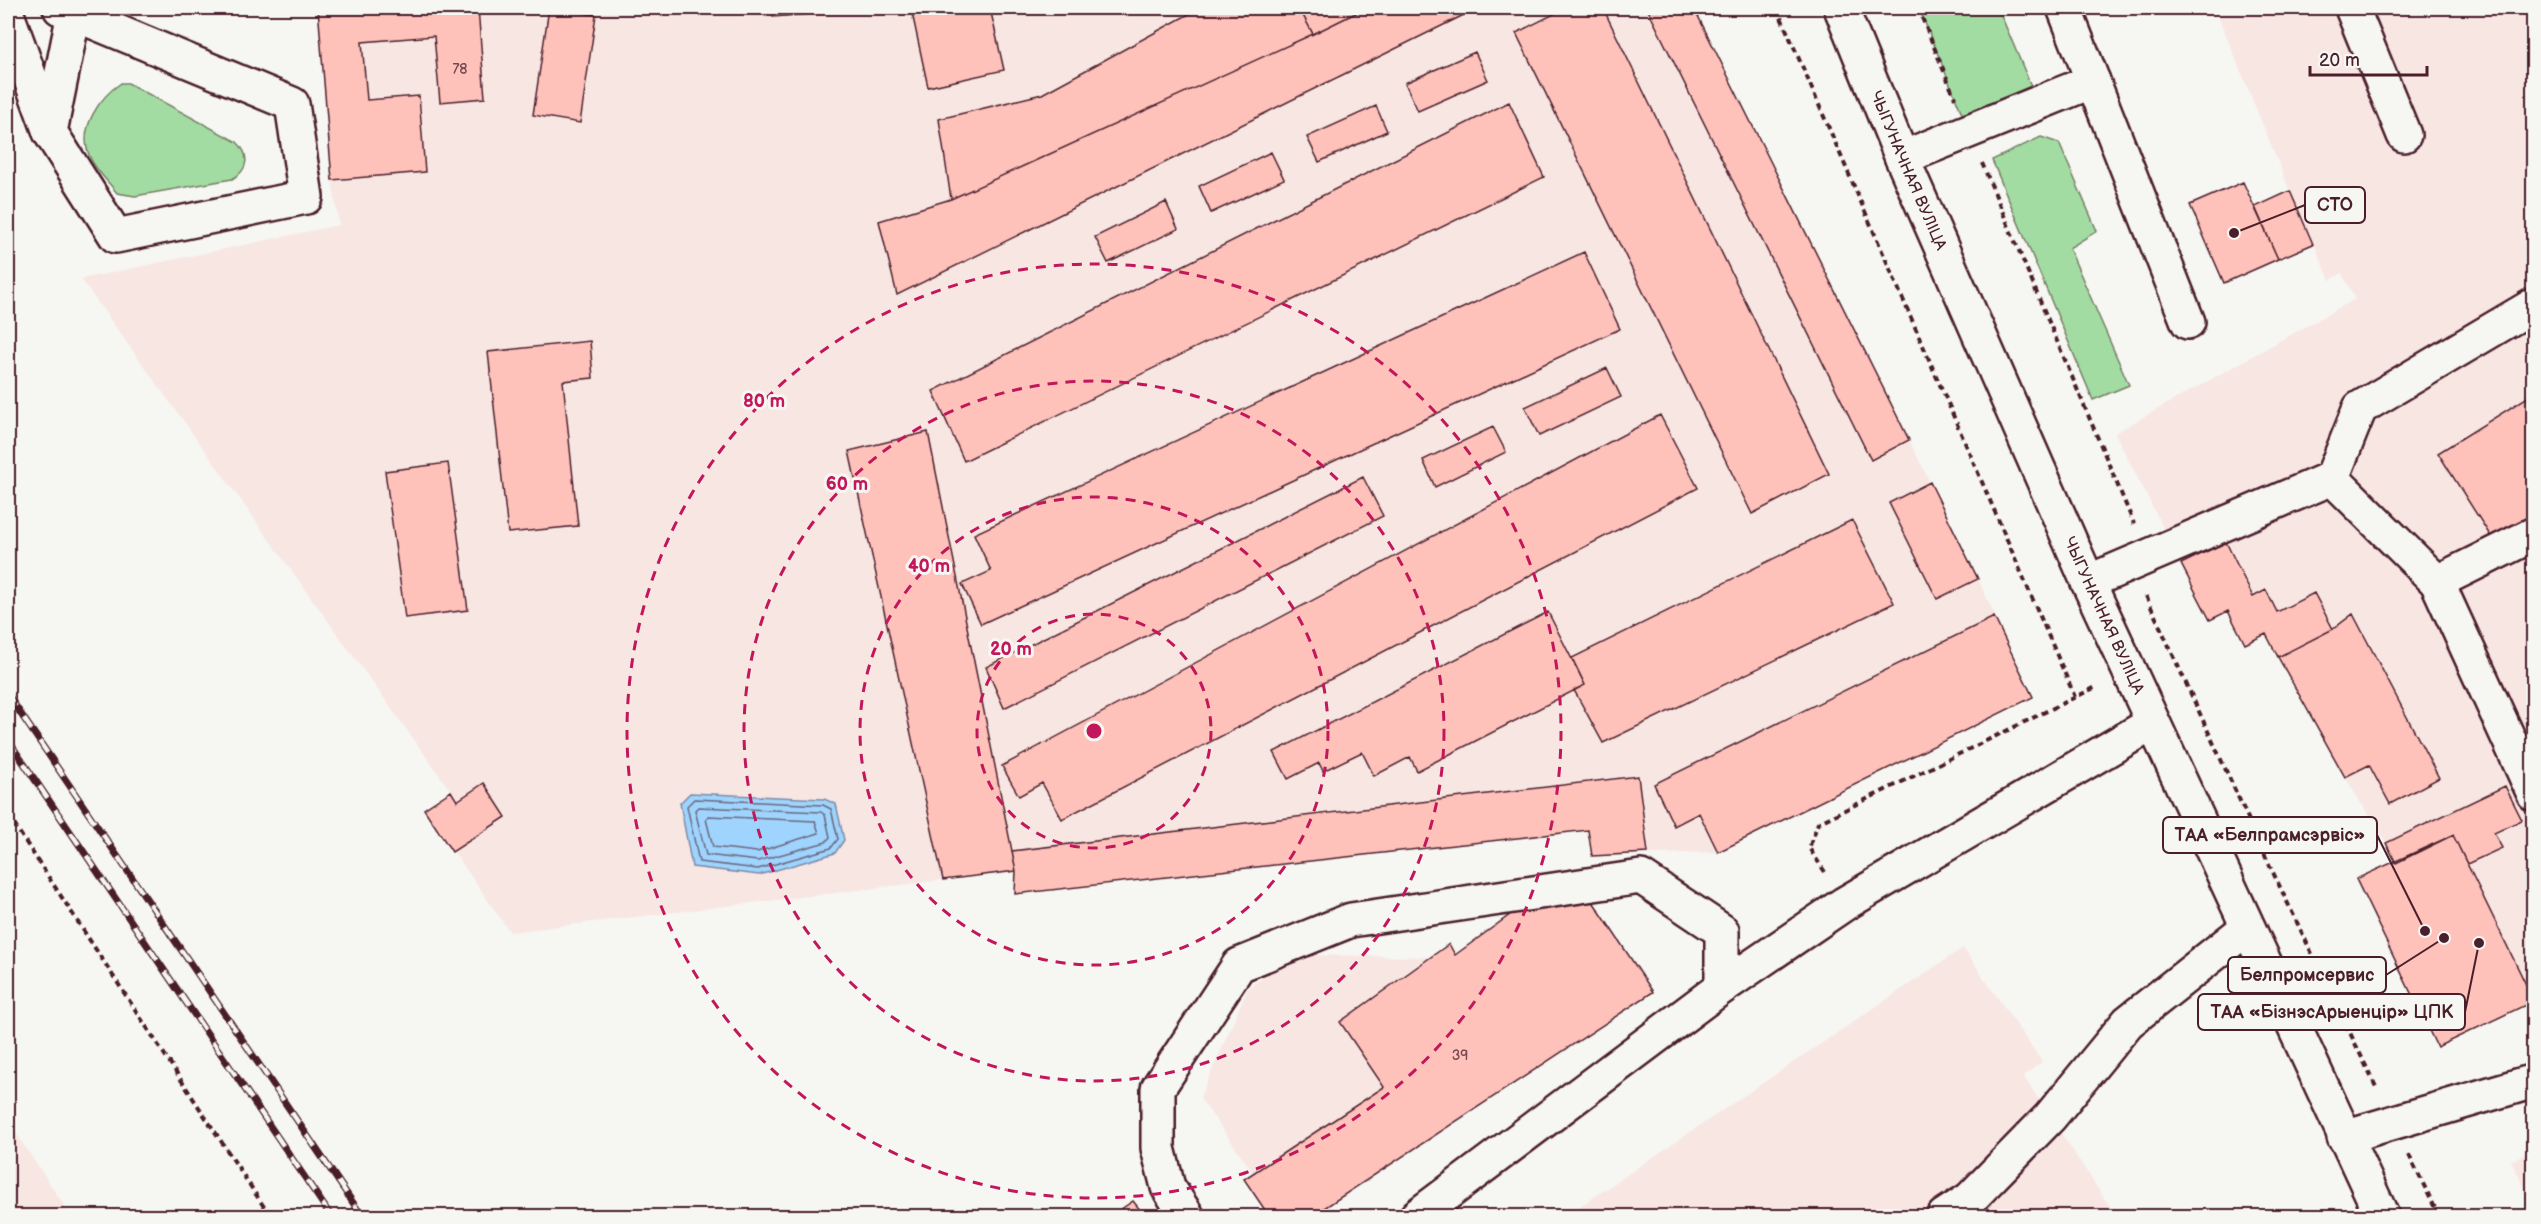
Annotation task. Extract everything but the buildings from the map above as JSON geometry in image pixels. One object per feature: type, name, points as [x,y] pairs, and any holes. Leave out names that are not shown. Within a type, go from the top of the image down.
[{"type":"street","name":"ЧЫГУНАЧНАЯ ВУЛІЦА","points":[[1841,8],[1902,158],[2088,582],[2382,1216]]},
{"type":"street","points":[[2064,8],[2188,322]]},
{"type":"street","points":[[2352,8],[2404,135]]},
{"type":"street","points":[[8,17],[50,132],[116,236],[306,197],[292,104],[67,10],[50,132]]},
{"type":"street","points":[[1902,158],[2093,81]]},
{"type":"street","points":[[2088,582],[2332,478],[2360,408],[2534,305]]},
{"type":"street","points":[[2332,478],[2437,582],[2534,794]]},
{"type":"street","points":[[2437,582],[2534,534]]},
{"type":"street","points":[[1417,1216],[1722,987],[1844,904],[2153,723]]},
{"type":"street","points":[[1187,1216],[1168,1187],[1158,1148],[1158,1088],[1239,965],[1351,920],[1641,877],[1722,931],[1722,987]]},
{"type":"street","points":[[1944,1216],[1970,1199],[2050,1117],[2128,1022],[2247,928]]},
{"type":"street","points":[[2344,1137],[2534,1081]]},
{"type":"path","points":[[1777,8],[2075,697]]},
{"type":"path","points":[[1918,8],[2134,525],[2128,556],[2268,862],[2439,1216]]},
{"type":"path","points":[[1844,904],[1809,848],[1818,823],[2129,670]]},
{"type":"path","points":[[8,815],[270,1216]]},
{"type":"shaded area","points":[[318,8],[1694,8],[1978,579],[2033,697],[1718,852],[1592,856],[1588,830],[1015,894],[1016,871],[510,932],[424,809],[451,791],[81,279],[339,225],[332,180]]},
{"type":"shaded area","points":[[2215,8],[2533,8],[2533,1001],[2437,1047],[2356,879],[2396,863],[2386,843],[2345,777],[2266,634],[2245,644],[2228,611],[2210,620],[2115,433],[2355,299],[2342,273],[2330,280],[2290,191]]},
{"type":"shaded area","points":[[1592,900],[1653,992],[1312,1216],[1269,1216],[1244,1179],[1253,1172],[1200,1098],[1248,988],[1294,955],[1431,957],[1455,955],[1527,909]]},
{"type":"shaded area","points":[[1963,948],[2042,1062],[2023,1076],[2116,1216],[1566,1216]]},
{"type":"shaded area","points":[[8,1121],[71,1216],[8,1216]]},
{"type":"shaded area","points":[[2533,1149],[2533,1204],[2511,1161]]},
{"type":"green space","points":[[1919,8],[1998,8],[2031,86],[1963,116]]},
{"type":"green space","points":[[121,83],[128,83],[237,142],[246,157],[242,171],[232,179],[135,196],[117,193],[91,160],[86,145],[86,134],[99,105]]},
{"type":"green space","points":[[2041,137],[2059,143],[2097,231],[2069,248],[2129,385],[2093,400],[1992,160]]},
{"type":"water","points":[[690,793],[824,799],[836,804],[844,840],[835,853],[759,875],[692,867],[680,803]]},
{"type":"railway","points":[[8,695],[362,1216]]},
{"type":"railway","points":[[8,740],[331,1216]]},
{"type":"place","name":"СТО","points":[[2234,233]]},
{"type":"place","name":"ТАА «Белпрамсэрвіс»","points":[[2425,931]]},
{"type":"place","name":"Белпромсервис","points":[[2444,938]]},
{"type":"place","name":"ТАА «БізнэсАрыенцір» ЦПК","points":[[2479,943]]}]
